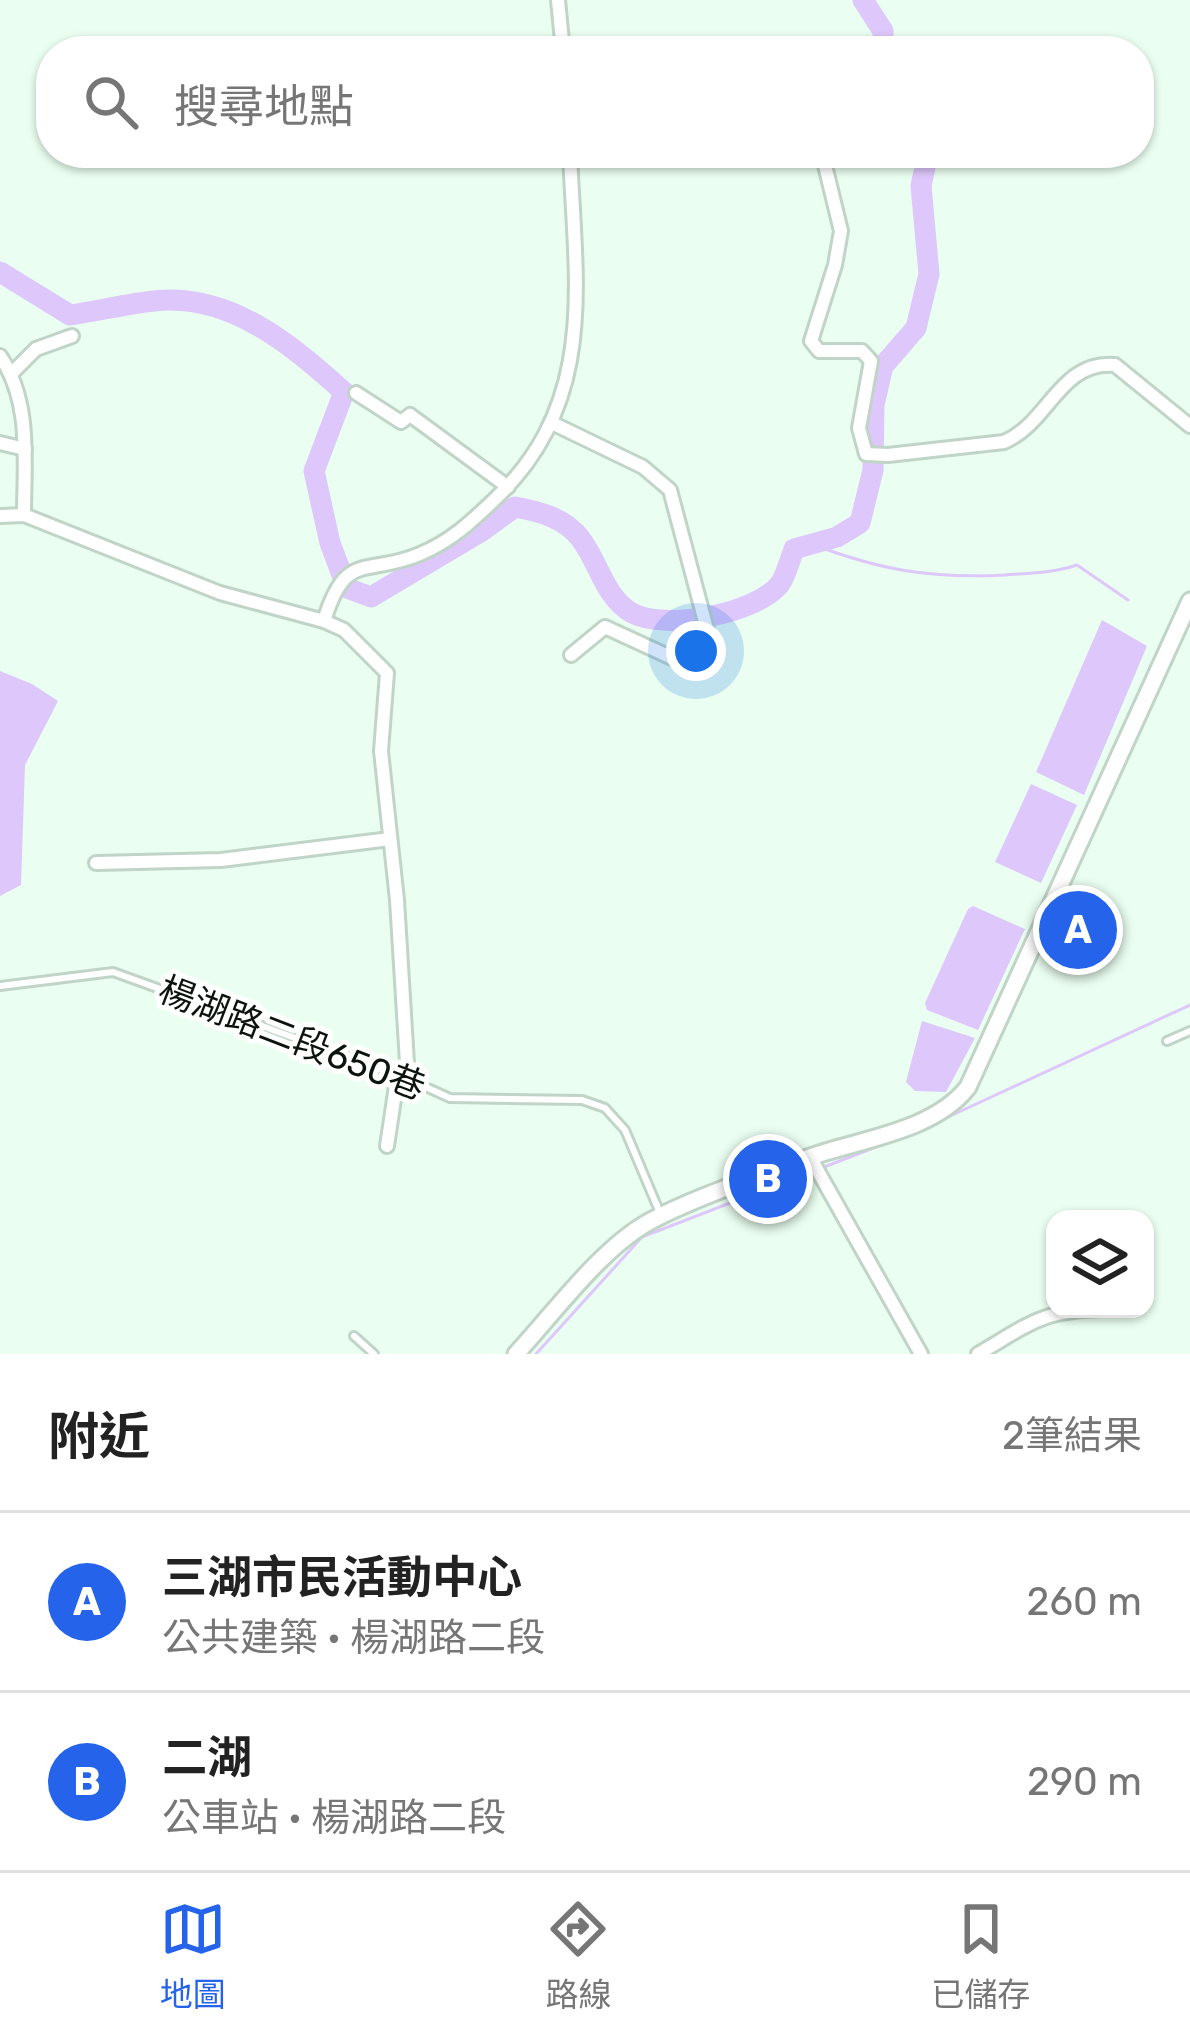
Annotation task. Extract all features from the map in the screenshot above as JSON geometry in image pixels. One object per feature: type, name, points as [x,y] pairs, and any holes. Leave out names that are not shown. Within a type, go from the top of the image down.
[{"type":"street","points":[[558,0],[561,36]]},
{"type":"street","points":[[324,621],[334,587],[350,574],[416,556],[455,536],[508,487],[554,424],[567,388],[576,307],[571,168]]},
{"type":"street","points":[[826,168],[841,231],[836,265],[811,341],[819,351],[862,351],[871,361],[859,428],[866,454],[1004,442],[1019,436],[1047,409],[1067,379],[1105,364],[1115,364],[1190,426]]},
{"type":"street","points":[[11,373],[37,349],[72,336]]},
{"type":"street","points":[[0,356],[11,373],[25,424],[24,515]]},
{"type":"street","points":[[356,393],[401,422],[410,415],[508,487]]},
{"type":"street","points":[[554,424],[643,466],[670,490],[713,652],[706,665],[696,670],[605,627],[571,655]]},
{"type":"street","points":[[0,443],[25,449]]},
{"type":"street","points":[[0,516],[24,515],[220,593],[324,621],[344,630],[386,673],[381,752],[408,1078],[396,1086],[387,1146]]},
{"type":"street","points":[[516,1354],[618,1244],[662,1216],[955,1104],[968,1087],[1190,601]]},
{"type":"street","points":[[96,863],[221,860],[390,839]]},
{"type":"street","points":[[810,1157],[921,1354]]},
{"type":"street","points":[[979,1354],[1046,1315]]},
{"type":"lane","name":"楊湖路二段650巷","points":[[0,986],[112,972],[408,1078],[429,1092],[450,1098],[582,1100],[605,1108],[625,1130],[662,1216]]},
{"type":"lane","points":[[1167,1041],[1190,1030]]},
{"type":"lane","points":[[354,1336],[374,1354]]},
{"type":"shaded area","points":[[1102,620],[1147,646],[1084,795],[1036,772]]},
{"type":"shaded area","points":[[0,671],[58,701],[25,765],[21,885],[0,896]]},
{"type":"shaded area","points":[[1031,784],[1077,805],[1041,883],[995,862]]},
{"type":"shaded area","points":[[973,906],[1025,929],[978,1030],[927,1010],[925,1003]]},
{"type":"shaded area","points":[[922,1021],[975,1038],[946,1092],[915,1091],[906,1082]]},
{"type":"building","points":[[1063,908],[1094,922],[1086,945],[1055,926]]},
{"type":"waterway","points":[[863,0],[883,36]]},
{"type":"waterway","points":[[0,272],[70,315],[182,300],[233,313],[281,340],[344,392],[314,471],[330,543],[347,588],[371,597],[515,507],[550,516],[574,531],[615,598],[632,613],[687,620],[731,611],[768,595],[780,584],[794,549],[837,537],[860,523],[873,470],[874,405],[883,366],[916,328],[929,274],[921,186],[925,168]]},
{"type":"waterway","points":[[812,544],[883,566],[953,576],[1077,565],[1128,600]]},
{"type":"waterway","points":[[920,1130],[1190,1005]]},
{"type":"waterway","points":[[824,1167],[894,1140]]},
{"type":"waterway","points":[[536,1354],[642,1237],[810,1172]]},
{"type":"place","name":"三湖市民活動中心","points":[[1078,930]]},
{"type":"place","name":"二湖","points":[[768,1179]]}]
